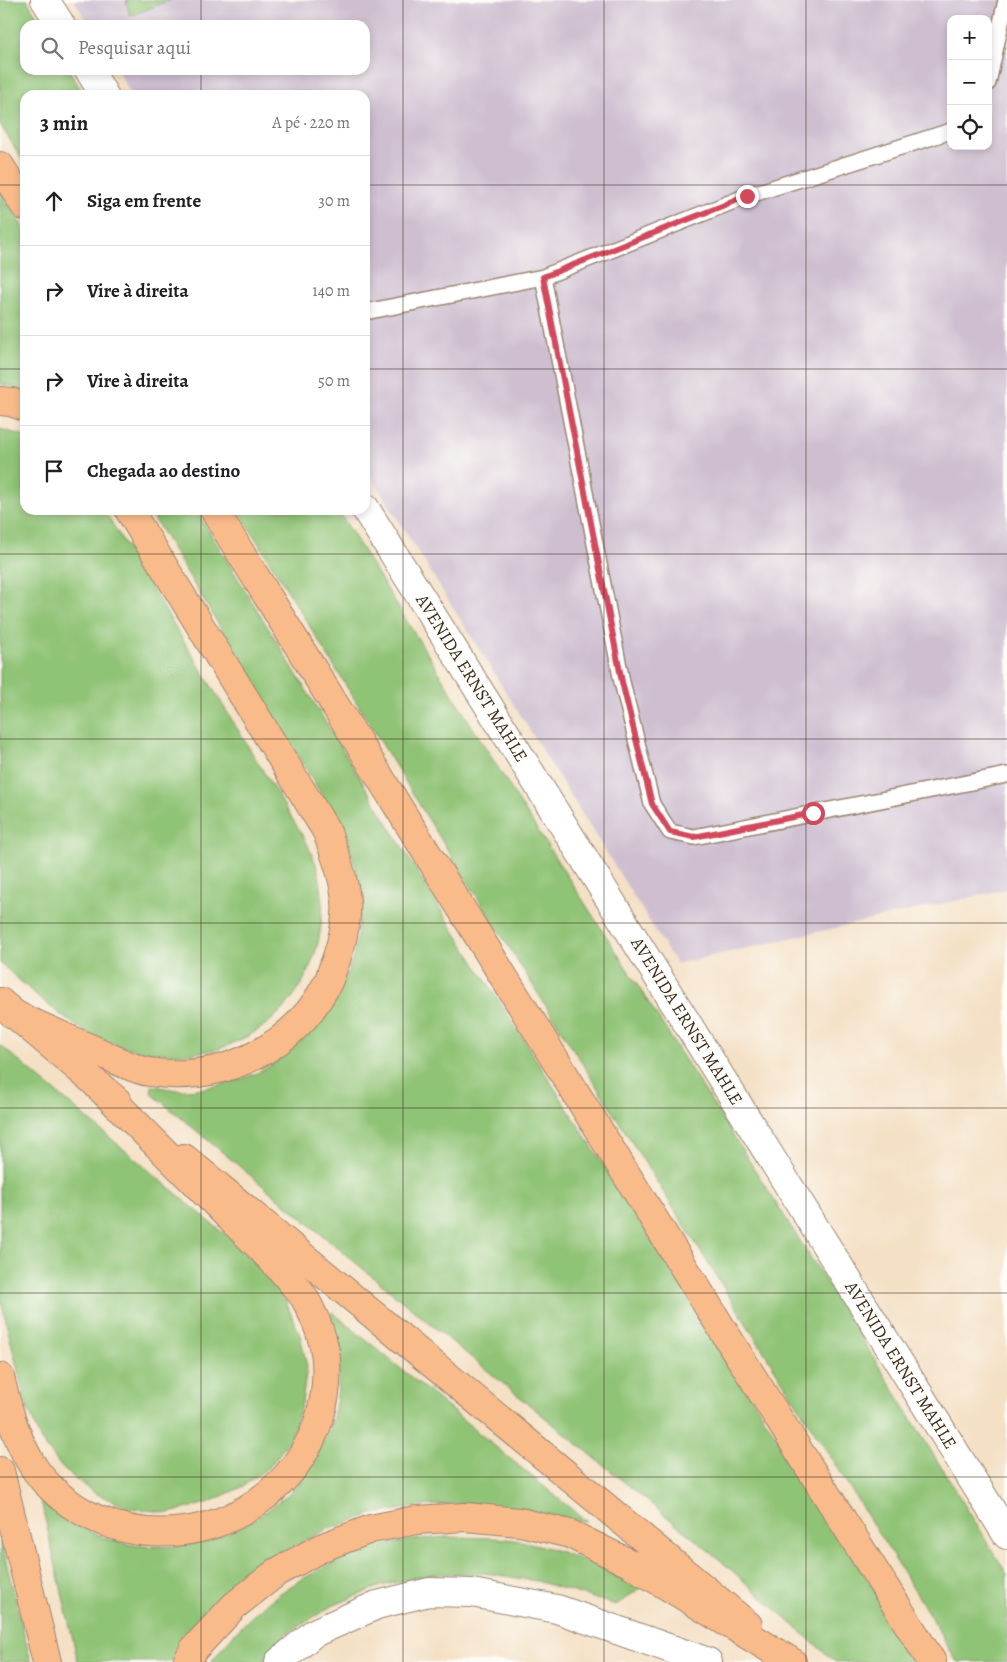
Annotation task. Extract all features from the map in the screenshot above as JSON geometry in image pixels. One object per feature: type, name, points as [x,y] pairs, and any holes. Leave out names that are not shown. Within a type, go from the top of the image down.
[{"type":"main road","points":[[0,166],[20,198]]},
{"type":"main road","points":[[0,400],[20,405]]},
{"type":"main road","points":[[7,1008],[111,1058],[147,1072],[187,1075],[222,1069],[252,1058],[282,1039],[306,1015],[328,982],[342,943],[346,903],[341,870],[327,832],[133,515]]},
{"type":"main road","points":[[217,515],[729,1340],[932,1662]]},
{"type":"main road","points":[[7,1008],[98,1086],[792,1662]]},
{"type":"main road","points":[[0,1377],[14,1431],[32,1465],[56,1492],[80,1512],[115,1527],[158,1534],[198,1530],[237,1515],[272,1492],[298,1463],[316,1430],[325,1398],[326,1358],[320,1334],[303,1296],[273,1260],[98,1086]]},
{"type":"main road","points":[[0,1471],[47,1662]]},
{"type":"main road","points":[[187,1662],[194,1649],[234,1606],[277,1572],[323,1547],[371,1529],[416,1520],[466,1517],[520,1522],[570,1534],[631,1564],[792,1662]]},
{"type":"street","points":[[46,0],[58,20]]},
{"type":"street","points":[[92,75],[101,90]]},
{"type":"street","name":"AVENIDA ERNST MAHLE","points":[[369,515],[1007,1535]]},
{"type":"street","points":[[279,1662],[314,1633],[377,1605],[429,1592],[472,1593],[557,1609],[708,1662]]},
{"type":"lane","points":[[992,65],[1006,0]]},
{"type":"lane","points":[[370,311],[543,277],[747,196],[947,132]]},
{"type":"lane","points":[[543,277],[622,682],[652,804],[670,832],[694,837],[1007,775]]},
{"type":"shaded area","points":[[74,0],[1007,0],[1007,889],[676,964],[370,475],[370,90],[129,90],[120,75],[370,75],[370,20],[86,20]]},
{"type":"green space","points":[[0,0],[27,0],[39,20],[20,20],[20,75],[72,75],[81,90],[20,90],[20,156],[0,124]]},
{"type":"green space","points":[[126,0],[171,0],[130,16]]},
{"type":"green space","points":[[0,190],[20,223],[20,389],[0,384]]},
{"type":"green space","points":[[0,429],[20,435],[20,515],[107,515],[307,843],[318,871],[322,896],[322,921],[317,945],[309,968],[298,990],[282,1010],[264,1026],[242,1039],[224,1047],[197,1053],[172,1054],[136,1050],[106,1041],[73,1024],[0,963]]},
{"type":"green space","points":[[152,515],[199,515],[434,899],[920,1662],[835,1662],[720,1560],[397,1297],[151,1093],[152,1086],[186,1090],[204,1088],[259,1072],[289,1052],[303,1039],[338,992],[352,960],[356,941],[359,920],[358,881],[353,859],[345,838],[323,797]]},
{"type":"green space","points":[[241,515],[341,515],[518,800],[851,1321],[1007,1574],[1007,1662],[957,1662],[923,1604],[435,830]]},
{"type":"green space","points":[[0,1045],[241,1248],[264,1270],[286,1302],[300,1335],[307,1366],[302,1403],[291,1439],[270,1466],[242,1487],[207,1503],[169,1513],[126,1507],[93,1492],[63,1469],[40,1439],[25,1400],[0,1297]]},
{"type":"green space","points":[[332,1312],[587,1522],[521,1509],[472,1503],[422,1506],[373,1514],[326,1530],[279,1553],[243,1582],[179,1648],[171,1662],[78,1662],[40,1497],[71,1520],[95,1534],[127,1544],[150,1547],[196,1543],[218,1537],[239,1528],[259,1516],[296,1487],[321,1446],[330,1426],[338,1389],[338,1365],[331,1326]]},
{"type":"green space","points":[[0,1537],[31,1662],[0,1662]]},
{"type":"green space","points":[[445,1537],[523,1541],[575,1557],[642,1587],[616,1605],[537,1581],[484,1573],[432,1574],[381,1586],[332,1606],[287,1633],[263,1662],[211,1662],[257,1611],[294,1584],[314,1573],[334,1563],[377,1548],[405,1541]]},
{"type":"route","points":[[747,196],[543,277],[622,682],[652,804],[670,832],[694,837],[813,813]]}]
